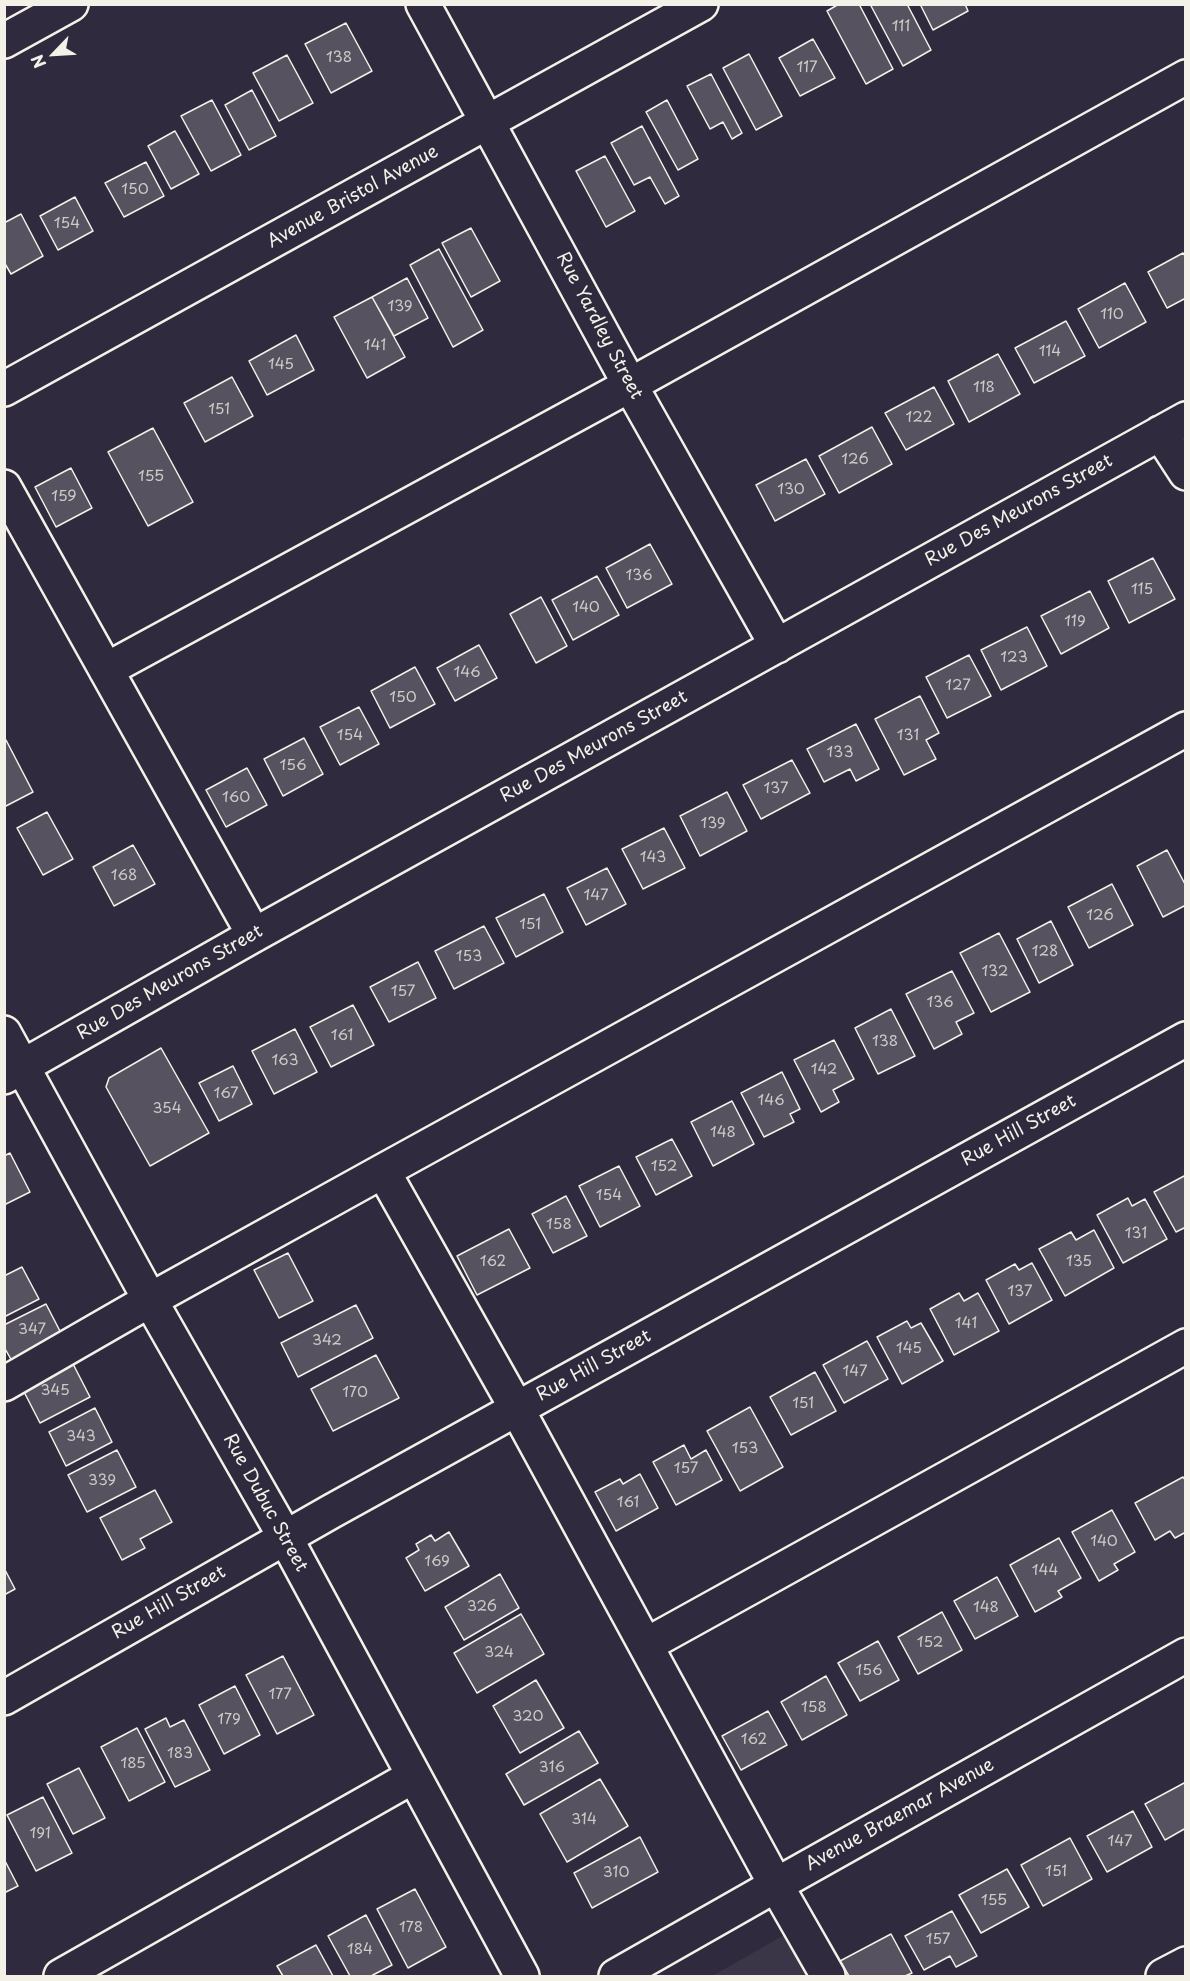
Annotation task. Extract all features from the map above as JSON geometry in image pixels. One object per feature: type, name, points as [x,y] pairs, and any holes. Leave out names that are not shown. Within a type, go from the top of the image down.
[{"type":"street","points":[[4,41],[71,4]]},
{"type":"street","name":"Rue Yardley Street","points":[[423,4],[630,385],[777,646]]},
{"type":"street","name":"Avenue Bristol Avenue","points":[[4,389],[701,4]]},
{"type":"street","points":[[106,670],[630,385],[1185,77]]},
{"type":"street","points":[[1173,426],[1185,474]]},
{"type":"street","name":"Rue Des Meurons Street","points":[[14,1072],[254,935],[1173,426]]},
{"type":"street","points":[[4,487],[254,935]]},
{"type":"street","points":[[4,1384],[150,1300],[1185,729]]},
{"type":"street","name":"Rue Dubuc Street","points":[[4,1032],[14,1072],[150,1300],[285,1537],[412,1777],[522,1977]]},
{"type":"street","name":"Rue Hill Street","points":[[4,1698],[285,1537],[1185,1039]]},
{"type":"street","points":[[383,1171],[517,1409],[828,1977]]},
{"type":"street","points":[[646,1645],[1185,1346]]},
{"type":"street","name":"Avenue Braemar Avenue","points":[[616,1977],[1185,1655]]},
{"type":"street","points":[[61,1977],[412,1777]]},
{"type":"street","points":[[1163,1977],[1185,1964]]},
{"type":"shaded area","points":[[793,1930],[820,1976],[712,1976]]},
{"type":"building","points":[[839,4],[859,4],[893,69],[866,84],[827,11]]},
{"type":"building","points":[[870,4],[907,4],[931,50],[903,66]]},
{"type":"building","points":[[920,4],[965,4],[968,11],[933,30]]},
{"type":"building","points":[[346,23],[372,71],[331,93],[305,44]]},
{"type":"building","points":[[813,39],[835,78],[800,96],[779,58]]},
{"type":"building","points":[[749,54],[782,116],[756,130],[723,68]]},
{"type":"building","points":[[287,55],[313,103],[279,121],[253,73]]},
{"type":"building","points":[[711,74],[742,133],[732,139],[723,122],[710,129],[687,86]]},
{"type":"building","points":[[252,90],[276,136],[249,150],[225,105]]},
{"type":"building","points":[[212,100],[241,155],[211,171],[181,116]]},
{"type":"building","points":[[667,100],[698,159],[678,170],[646,112]]},
{"type":"building","points":[[642,126],[679,196],[665,204],[650,177],[634,185],[611,143]]},
{"type":"building","points":[[175,131],[199,174],[171,189],[148,146]]},
{"type":"building","points":[[605,156],[635,211],[606,227],[576,171]]},
{"type":"building","points":[[146,162],[164,196],[124,217],[105,183]]},
{"type":"building","points":[[75,197],[93,231],[58,250],[40,216]]},
{"type":"building","points":[[21,214],[43,256],[11,274],[4,262],[4,223]]},
{"type":"building","points":[[471,228],[500,281],[471,297],[442,243]]},
{"type":"building","points":[[439,249],[483,330],[453,347],[410,265]]},
{"type":"building","points":[[1183,253],[1186,257],[1186,298],[1167,308],[1148,272]]},
{"type":"building","points":[[407,278],[428,318],[394,336],[372,297]]},
{"type":"building","points":[[1125,283],[1146,322],[1099,348],[1078,309]]},
{"type":"building","points":[[372,297],[405,357],[367,378],[334,317]]},
{"type":"building","points":[[1066,321],[1085,356],[1034,383],[1015,348]]},
{"type":"building","points":[[296,335],[314,370],[267,395],[249,361]]},
{"type":"building","points":[[998,354],[1020,394],[969,422],[948,381]]},
{"type":"building","points":[[232,377],[253,416],[205,442],[184,403]]},
{"type":"building","points":[[934,387],[954,424],[906,450],[885,413]]},
{"type":"building","points":[[872,427],[892,464],[839,493],[819,456]]},
{"type":"building","points":[[153,428],[193,502],[148,526],[108,452]]},
{"type":"building","points":[[806,459],[825,494],[775,521],[756,485]]},
{"type":"building","points":[[71,468],[92,508],[56,527],[35,487]]},
{"type":"building","points":[[650,544],[672,584],[627,608],[606,568]]},
{"type":"building","points":[[1153,558],[1175,599],[1129,623],[1108,581]]},
{"type":"building","points":[[597,576],[619,615],[573,640],[552,600]]},
{"type":"building","points":[[1090,591],[1109,628],[1061,654],[1041,616]]},
{"type":"building","points":[[541,597],[567,646],[536,663],[510,614]]},
{"type":"building","points":[[1027,627],[1047,666],[1001,690],[981,650]]},
{"type":"building","points":[[479,645],[497,678],[455,701],[437,668]]},
{"type":"building","points":[[969,655],[991,696],[947,718],[926,677]]},
{"type":"building","points":[[415,667],[435,704],[390,728],[371,691]]},
{"type":"building","points":[[920,696],[939,733],[926,740],[936,759],[904,775],[875,719]]},
{"type":"building","points":[[359,707],[379,744],[340,765],[320,727]]},
{"type":"building","points":[[856,724],[879,769],[856,781],[850,769],[824,782],[807,749]]},
{"type":"building","points":[[304,738],[323,774],[283,796],[264,759]]},
{"type":"building","points":[[6,740],[33,792],[4,807],[4,741]]},
{"type":"building","points":[[792,760],[810,793],[761,819],[743,785]]},
{"type":"building","points":[[247,768],[267,805],[226,827],[206,790]]},
{"type":"building","points":[[727,792],[747,831],[700,856],[680,816]]},
{"type":"building","points":[[47,812],[73,859],[43,875],[17,828]]},
{"type":"building","points":[[664,828],[685,868],[643,889],[622,849]]},
{"type":"building","points":[[133,845],[155,884],[114,906],[93,867]]},
{"type":"building","points":[[1167,850],[1186,886],[1186,905],[1163,917],[1137,866]]},
{"type":"building","points":[[607,868],[626,904],[586,925],[567,888]]},
{"type":"building","points":[[1112,884],[1133,925],[1089,948],[1068,907]]},
{"type":"building","points":[[544,894],[563,932],[516,957],[496,918]]},
{"type":"building","points":[[1051,921],[1073,965],[1039,983],[1017,939]]},
{"type":"building","points":[[484,926],[504,963],[454,989],[435,951]]},
{"type":"building","points":[[999,933],[1030,992],[991,1012],[960,953]]},
{"type":"building","points":[[418,962],[436,998],[389,1022],[370,987]]},
{"type":"building","points":[[952,971],[974,1013],[956,1022],[962,1034],[934,1049],[906,994]]},
{"type":"building","points":[[353,1005],[374,1045],[331,1067],[310,1027]]},
{"type":"building","points":[[891,1009],[915,1056],[878,1074],[855,1028]]},
{"type":"building","points":[[295,1029],[317,1072],[274,1094],[252,1051]]},
{"type":"building","points":[[834,1040],[854,1079],[833,1090],[839,1102],[821,1112],[794,1060]]},
{"type":"building","points":[[161,1048],[209,1133],[150,1166],[106,1087],[109,1078]]},
{"type":"building","points":[[233,1066],[252,1104],[219,1121],[199,1083]]},
{"type":"building","points":[[782,1072],[800,1109],[790,1114],[794,1122],[764,1137],[741,1093]]},
{"type":"building","points":[[732,1101],[754,1144],[713,1166],[691,1122]]},
{"type":"building","points":[[672,1139],[692,1176],[656,1195],[636,1157]]},
{"type":"building","points":[[10,1153],[30,1192],[4,1205],[4,1156]]},
{"type":"building","points":[[619,1166],[640,1206],[600,1227],[579,1186]]},
{"type":"building","points":[[1186,1175],[1186,1227],[1176,1232],[1154,1192]]},
{"type":"building","points":[[566,1196],[587,1236],[553,1253],[532,1214]]},
{"type":"building","points":[[1128,1198],[1132,1206],[1145,1199],[1167,1239],[1123,1263],[1097,1215]]},
{"type":"building","points":[[509,1229],[530,1268],[477,1295],[457,1256]]},
{"type":"building","points":[[1094,1230],[1114,1268],[1065,1296],[1039,1249],[1071,1232],[1076,1240]]},
{"type":"building","points":[[288,1253],[313,1301],[279,1318],[254,1270]]},
{"type":"building","points":[[1032,1263],[1052,1300],[1009,1324],[986,1280],[1015,1264],[1019,1270]]},
{"type":"building","points":[[22,1267],[39,1299],[4,1317],[4,1276]]},
{"type":"building","points":[[959,1293],[964,1301],[978,1293],[999,1331],[954,1355],[930,1309]]},
{"type":"building","points":[[46,1304],[62,1335],[12,1361],[4,1347],[4,1325]]},
{"type":"building","points":[[356,1305],[373,1338],[298,1377],[281,1343]]},
{"type":"building","points":[[907,1321],[911,1328],[921,1323],[943,1361],[902,1384],[877,1337]]},
{"type":"building","points":[[867,1341],[888,1379],[844,1403],[823,1365]]},
{"type":"building","points":[[376,1355],[399,1398],[333,1431],[311,1389]]},
{"type":"building","points":[[71,1360],[90,1397],[40,1423],[21,1386]]},
{"type":"building","points":[[815,1372],[836,1411],[791,1435],[770,1397]]},
{"type":"building","points":[[750,1407],[783,1467],[740,1491],[707,1431]]},
{"type":"building","points":[[95,1408],[112,1442],[66,1466],[49,1432]]},
{"type":"building","points":[[684,1445],[691,1459],[706,1450],[722,1480],[676,1505],[653,1462]]},
{"type":"building","points":[[117,1450],[136,1487],[87,1512],[68,1475]]},
{"type":"building","points":[[640,1474],[658,1508],[616,1531],[595,1492],[620,1479],[623,1484]]},
{"type":"building","points":[[1183,1477],[1186,1481],[1186,1532],[1175,1538],[1170,1531],[1155,1540],[1135,1503]]},
{"type":"building","points":[[155,1490],[172,1522],[140,1539],[145,1548],[122,1560],[100,1518]]},
{"type":"building","points":[[1112,1510],[1135,1552],[1114,1564],[1118,1570],[1099,1581],[1072,1532]]},
{"type":"building","points":[[449,1532],[469,1566],[425,1591],[406,1558],[419,1550],[416,1544],[431,1535],[435,1541]]},
{"type":"building","points":[[1059,1538],[1081,1578],[1058,1591],[1062,1597],[1035,1612],[1010,1565]]},
{"type":"building","points":[[4,1568],[15,1589],[4,1595]]},
{"type":"building","points":[[500,1574],[519,1608],[464,1640],[445,1607]]},
{"type":"building","points":[[997,1577],[1018,1616],[975,1639],[954,1601]]},
{"type":"building","points":[[942,1612],[962,1650],[918,1674],[898,1637]]},
{"type":"building","points":[[521,1614],[544,1654],[477,1693],[454,1653]]},
{"type":"building","points":[[878,1641],[899,1680],[860,1701],[838,1663]]},
{"type":"building","points":[[283,1656],[314,1715],[277,1734],[246,1675]]},
{"type":"building","points":[[826,1676],[847,1715],[802,1740],[781,1702]]},
{"type":"building","points":[[536,1680],[564,1728],[520,1753],[493,1706]]},
{"type":"building","points":[[235,1686],[260,1735],[224,1754],[199,1705]]},
{"type":"building","points":[[768,1711],[787,1745],[741,1770],[722,1736]]},
{"type":"building","points":[[166,1718],[170,1727],[184,1720],[210,1770],[175,1787],[145,1729]]},
{"type":"building","points":[[137,1728],[165,1782],[129,1801],[101,1747]]},
{"type":"building","points":[[579,1731],[598,1763],[524,1805],[506,1774]]},
{"type":"building","points":[[79,1768],[105,1818],[73,1834],[47,1784]]},
{"type":"building","points":[[600,1779],[628,1826],[567,1862],[540,1814]]},
{"type":"building","points":[[1186,1782],[1186,1828],[1165,1840],[1145,1804]]},
{"type":"building","points":[[43,1797],[72,1853],[36,1871],[7,1815]]},
{"type":"building","points":[[1133,1811],[1152,1847],[1107,1872],[1087,1836]]},
{"type":"building","points":[[640,1837],[658,1872],[592,1908],[574,1873]]},
{"type":"building","points":[[1070,1838],[1092,1879],[1043,1906],[1021,1865]]},
{"type":"building","points":[[4,1859],[18,1886],[4,1893]]},
{"type":"building","points":[[1007,1869],[1029,1907],[981,1933],[959,1895]]},
{"type":"building","points":[[415,1889],[446,1947],[408,1968],[377,1909]]},
{"type":"building","points":[[952,1911],[977,1956],[956,1967],[950,1956],[924,1970],[905,1936]]},
{"type":"building","points":[[366,1915],[392,1965],[371,1976],[350,1976],[328,1936]]},
{"type":"building","points":[[891,1934],[912,1973],[905,1976],[849,1976],[840,1961]]},
{"type":"building","points":[[316,1945],[333,1976],[283,1976],[277,1966]]}]
